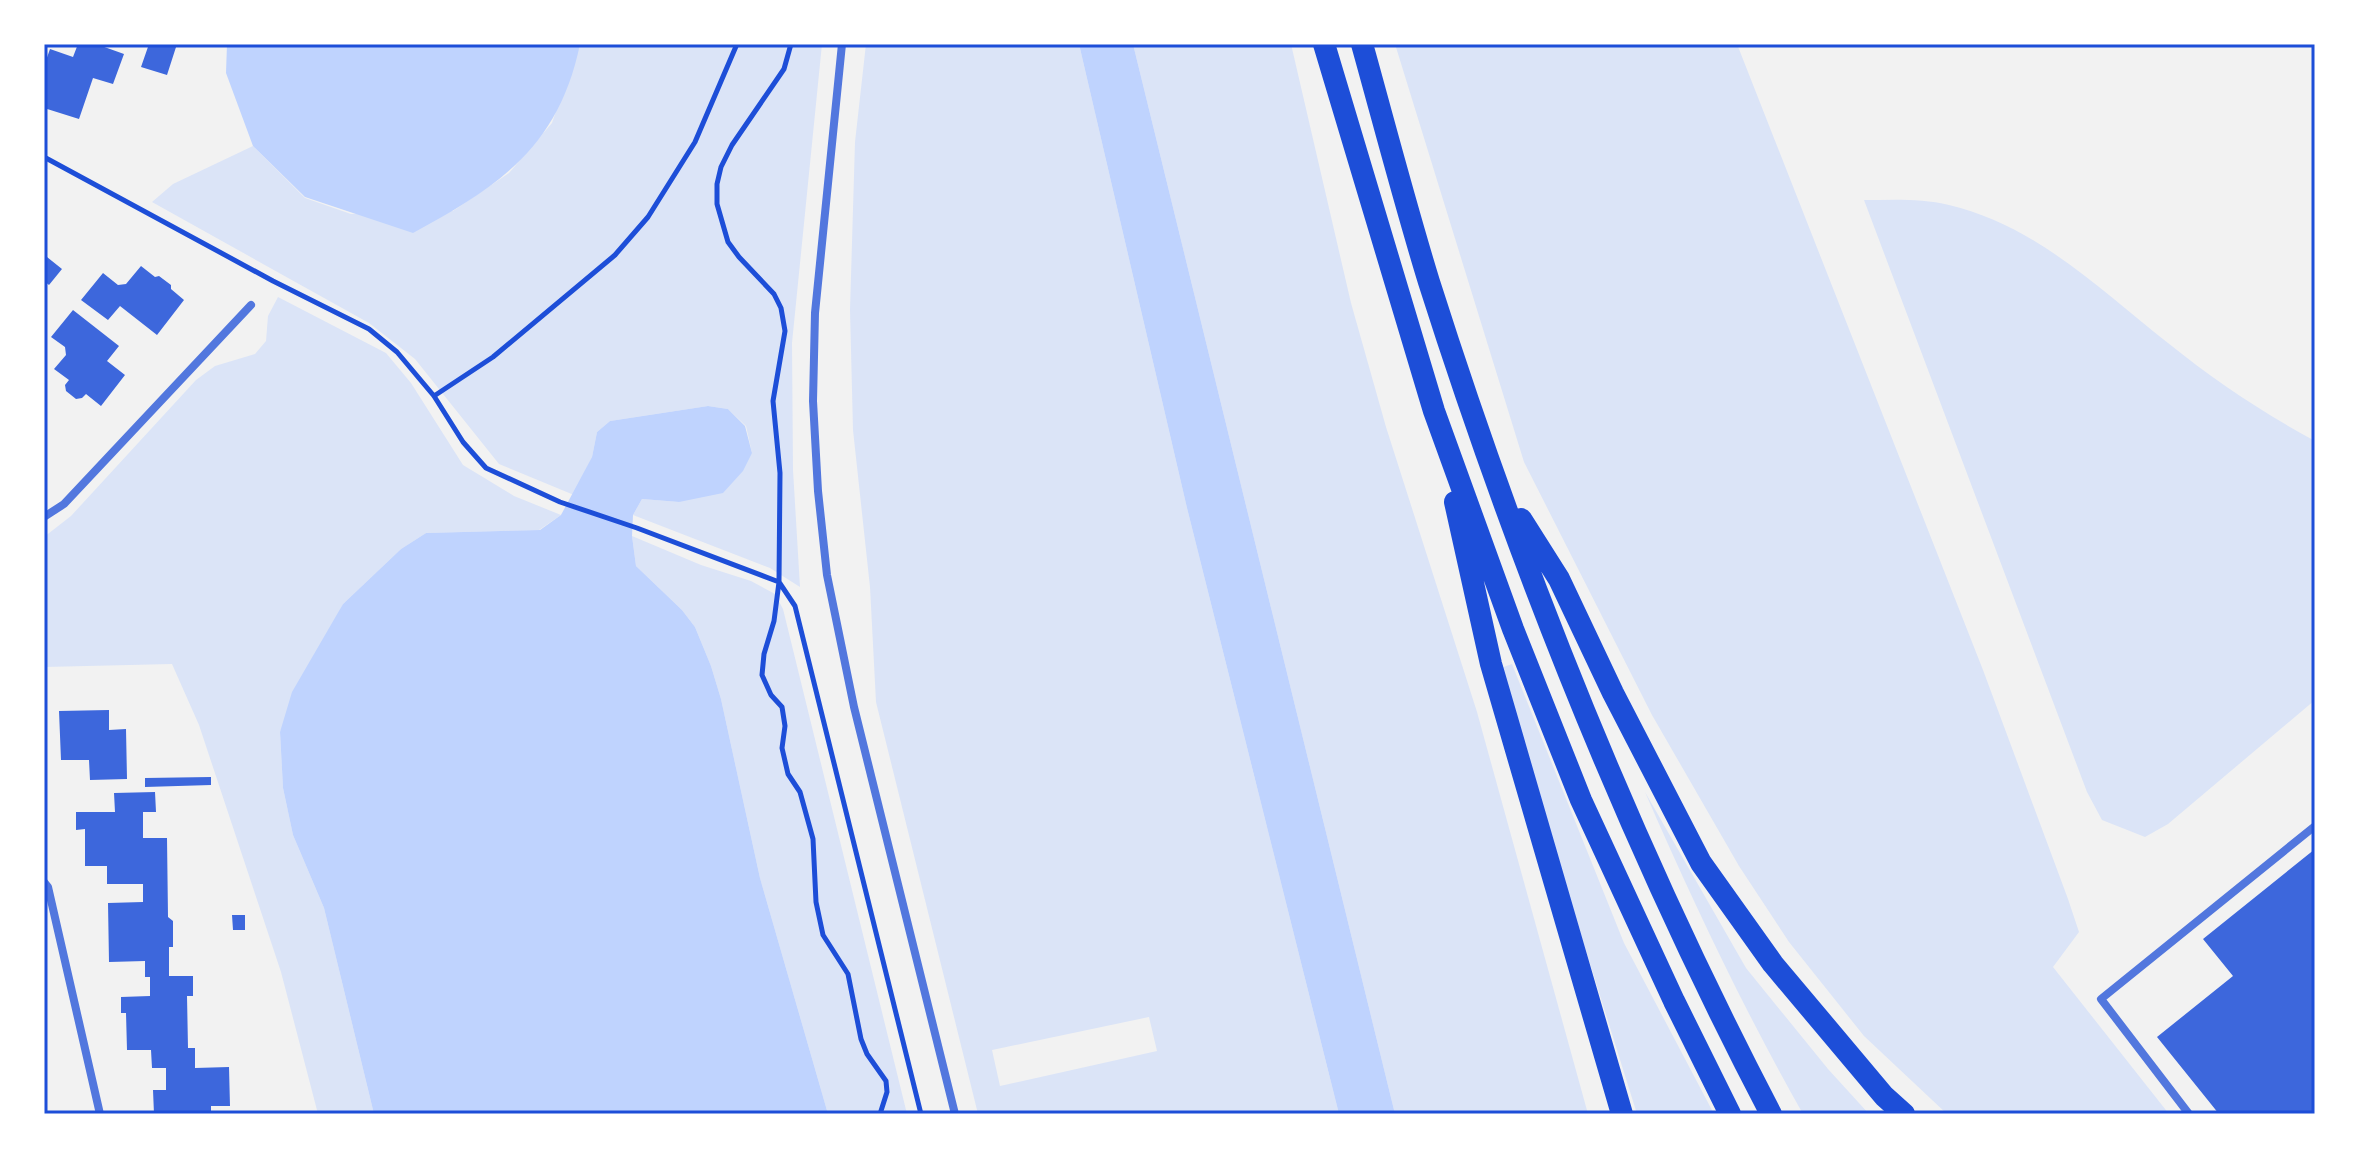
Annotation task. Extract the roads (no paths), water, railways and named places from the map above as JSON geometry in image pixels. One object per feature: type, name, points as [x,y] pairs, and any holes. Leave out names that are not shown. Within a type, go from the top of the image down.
[{"type":"highway","points":[[1324,44],[1434,411],[1513,629],[1581,800],[1730,1114]]},
{"type":"highway","points":[[1362,44],[1429,282],[1562,657],[1710,998],[1771,1114]]},
{"type":"highway","points":[[1434,411],[1491,664],[1622,1114]]},
{"type":"highway","points":[[1501,488],[1559,579],[1613,693],[1701,863],[1773,964],[1884,1096],[1904,1114]]},
{"type":"street","points":[[842,44],[815,313],[813,401],[821,519],[829,588],[854,707],[955,1114]]},
{"type":"street","points":[[44,517],[64,504],[251,305]]},
{"type":"street","points":[[2189,1114],[2101,999],[2315,826]]},
{"type":"street","points":[[44,882],[48,887],[100,1114]]},
{"type":"water","points":[[227,44],[580,44],[557,110],[541,136],[521,159],[473,198],[413,233],[305,197],[253,146],[226,73]]},
{"type":"water","points":[[1079,44],[1133,44],[1395,1114],[1339,1114],[1187,508]]},
{"type":"water","points":[[708,406],[728,409],[745,426],[752,453],[743,471],[723,493],[679,502],[642,499],[633,515],[636,566],[682,610],[695,627],[711,666],[760,878],[828,1114],[374,1114],[324,908],[293,835],[283,788],[280,732],[292,692],[343,604],[401,549],[426,533],[540,530],[561,515],[592,457],[597,432],[610,421]]}]
